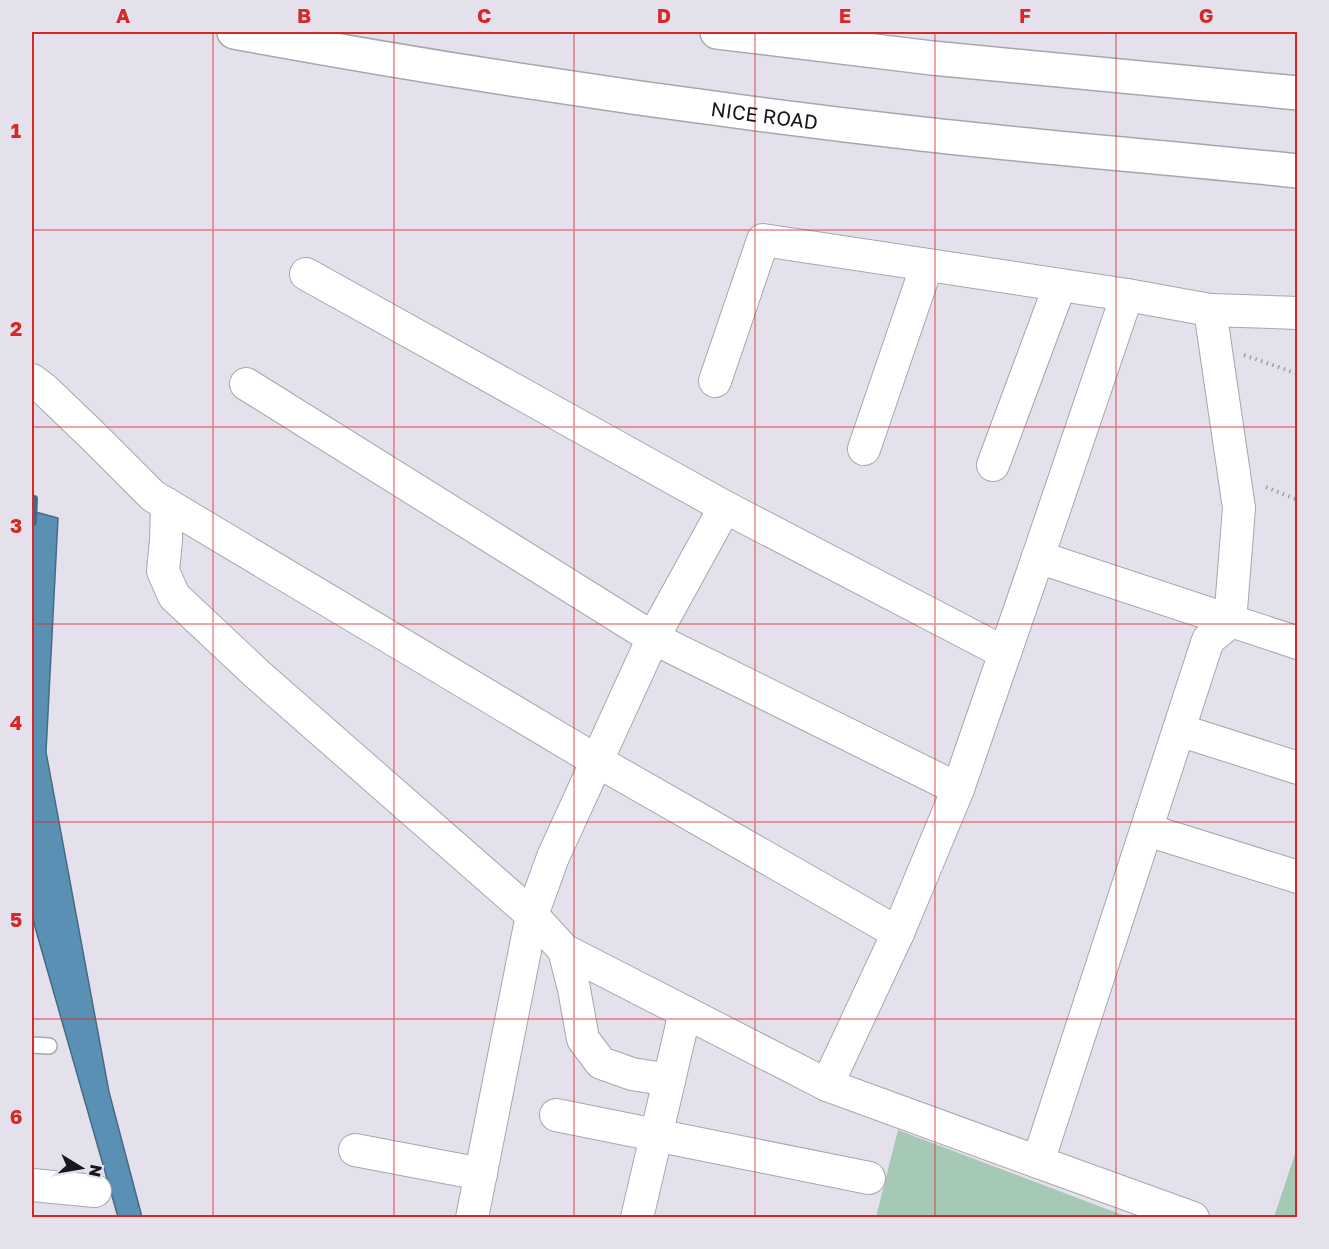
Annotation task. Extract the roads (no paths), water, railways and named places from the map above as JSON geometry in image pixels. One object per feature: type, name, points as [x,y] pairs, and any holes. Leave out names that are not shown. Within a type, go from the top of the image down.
[{"type":"highway","name":"NICE ROAD","points":[[234,32],[621,96],[922,134],[1298,171]]},
{"type":"highway","points":[[717,32],[932,58],[1298,93]]},
{"type":"street","points":[[715,381],[764,240],[1210,310],[1298,313]]},
{"type":"street","points":[[864,448],[927,265]]},
{"type":"street","points":[[306,274],[724,507],[1005,653]]},
{"type":"street","points":[[993,465],[1060,285]]},
{"type":"street","points":[[827,1085],[898,933],[958,789],[1126,295]]},
{"type":"street","points":[[1038,1162],[1208,640],[1230,622],[1239,508],[1210,310]]},
{"type":"street","points":[[32,380],[44,389],[153,496],[597,761],[898,933]]},
{"type":"street","points":[[246,384],[653,638],[958,789]]},
{"type":"street","points":[[167,504],[163,571],[174,596],[257,674],[532,915],[564,950],[827,1085],[1193,1218]]},
{"type":"street","points":[[472,1218],[532,915],[552,857],[653,638],[724,507]]},
{"type":"street","points":[[1038,557],[1298,643]]},
{"type":"street","points":[[1179,730],[1298,768]]},
{"type":"street","points":[[1147,830],[1298,878]]},
{"type":"street","points":[[564,950],[583,1039],[601,1063],[632,1074],[669,1080]]},
{"type":"street","points":[[637,1218],[685,1012]]},
{"type":"street","points":[[556,1114],[869,1178]]},
{"type":"street","points":[[355,1150],[481,1174]]},
{"type":"street","points":[[32,1185],[95,1191]]},
{"type":"lane","points":[[32,1044],[49,1046]]},
{"type":"water","points":[[32,511],[58,518],[46,752],[109,1092],[142,1217],[118,1217],[32,910]]},
{"type":"waterway","points":[[32,499],[34,499],[33,522]]}]
